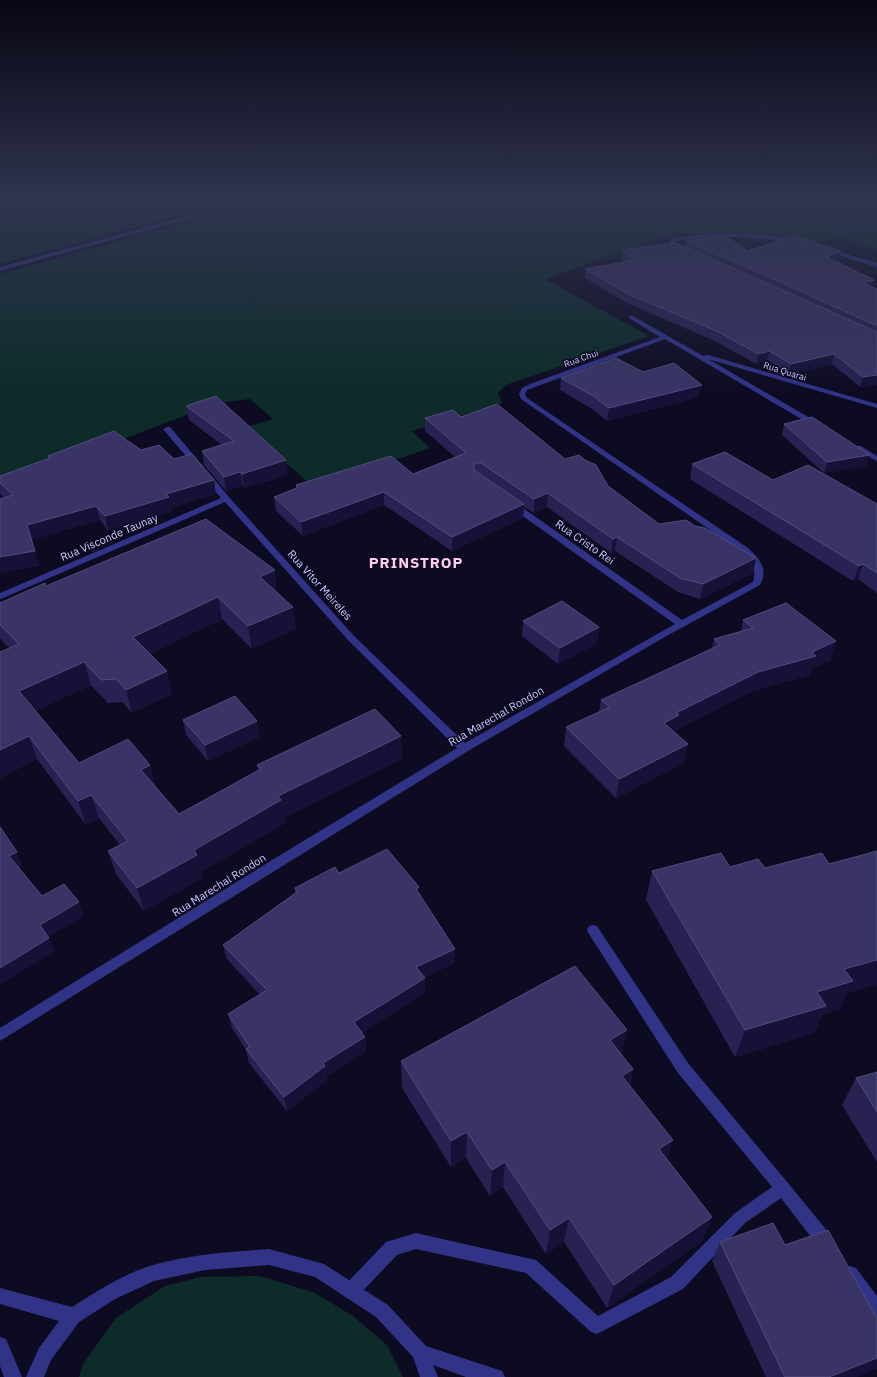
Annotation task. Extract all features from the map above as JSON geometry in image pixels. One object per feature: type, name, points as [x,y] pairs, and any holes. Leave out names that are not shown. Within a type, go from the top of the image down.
[{"type":"street","points":[[0,269],[17,264]]},
{"type":"street","points":[[631,317],[823,428]]},
{"type":"street","name":"Rua Chui","points":[[533,405],[524,399],[522,394],[524,389],[665,337]]},
{"type":"street","name":"Rua Quarai","points":[[689,351],[877,406]]},
{"type":"street","name":"Rua Marechal Rondon","points":[[0,1035],[464,748],[680,623],[757,583],[761,572],[757,561],[744,550],[533,405]]},
{"type":"street","name":"Rua Vitor Meireles","points":[[167,429],[226,499],[351,638],[464,748]]},
{"type":"street","points":[[850,444],[877,460]]},
{"type":"street","name":"Rua Cristo Rei","points":[[504,498],[680,623]]},
{"type":"street","name":"Rua Visconde Taunay","points":[[0,596],[226,499]]},
{"type":"street","points":[[593,930],[683,1068],[783,1188],[877,1309]]},
{"type":"street","points":[[351,1291],[392,1248],[416,1241],[530,1266],[597,1326],[677,1283],[740,1218],[783,1188]]},
{"type":"street","points":[[35,1377],[45,1354],[73,1316],[109,1293],[153,1273],[205,1262],[269,1257],[318,1270],[382,1311],[420,1352],[429,1377]]},
{"type":"street","points":[[0,1296],[73,1316]]},
{"type":"street","points":[[0,1345],[13,1377]]},
{"type":"street","points":[[420,1352],[467,1369],[496,1377]]},
{"type":"green space","points":[[35,264],[586,264],[545,279],[649,336],[506,385],[498,393],[502,403],[412,431],[430,448],[314,488],[246,427],[273,419],[250,399],[218,403],[0,486],[0,274]]},
{"type":"green space","points":[[260,1276],[315,1293],[353,1316],[387,1345],[403,1377],[79,1377],[83,1364],[116,1318],[165,1286],[201,1277]]},
{"type":"building","points":[[612,264],[724,264],[877,332],[877,375],[863,377],[834,354],[791,364],[770,351],[758,354],[717,331],[630,295],[585,269]]},
{"type":"building","points":[[740,264],[842,264],[874,280],[863,283],[877,289],[877,326]]},
{"type":"building","points":[[616,358],[643,372],[674,363],[702,385],[609,408],[595,397],[561,378]]},
{"type":"building","points":[[216,396],[286,460],[242,474],[240,472],[224,477],[202,451],[234,441],[186,406]]},
{"type":"building","points":[[497,404],[565,459],[579,455],[585,460],[596,465],[608,486],[659,524],[686,520],[695,526],[705,528],[756,558],[703,584],[680,578],[617,537],[613,539],[548,493],[534,499],[481,463],[474,463],[474,470],[524,504],[452,537],[384,492],[301,522],[274,497],[297,488],[296,485],[391,456],[413,474],[466,453],[425,418],[453,410],[461,417]]},
{"type":"building","points":[[812,417],[870,455],[827,462],[784,424]]},
{"type":"building","points":[[114,431],[141,450],[159,445],[174,459],[192,454],[214,480],[166,494],[169,497],[105,516],[96,506],[27,525],[35,551],[0,557],[0,499],[13,495],[0,483],[0,476],[50,458],[48,456]]},
{"type":"building","points":[[725,452],[773,480],[808,465],[877,504],[877,573],[863,564],[859,566],[692,464]]},
{"type":"building","points":[[206,519],[275,570],[260,577],[293,607],[248,626],[218,597],[133,637],[167,671],[126,690],[116,679],[101,680],[84,662],[19,691],[79,763],[128,739],[150,765],[141,770],[179,814],[261,769],[257,765],[375,709],[401,736],[278,796],[281,800],[194,850],[197,855],[137,888],[108,851],[128,841],[91,795],[78,801],[29,736],[0,750],[0,652],[19,644],[0,625],[0,603],[45,583],[46,586]]},
{"type":"building","points":[[562,601],[599,627],[560,648],[523,621]]},
{"type":"building","points":[[786,603],[836,641],[812,652],[816,656],[758,672],[676,713],[679,715],[664,723],[688,744],[619,779],[566,727],[610,707],[601,700],[720,645],[714,639],[753,628],[743,620]]},
{"type":"building","points":[[235,696],[257,721],[205,745],[183,720]]},
{"type":"building","points":[[0,827],[17,852],[9,856],[42,896],[64,884],[79,902],[40,925],[49,938],[0,968]]},
{"type":"building","points":[[387,849],[419,887],[416,889],[455,949],[416,967],[425,978],[354,1022],[365,1037],[323,1063],[325,1066],[284,1097],[246,1049],[250,1047],[228,1014],[267,990],[223,945],[297,892],[295,888],[335,867],[339,873]]},
{"type":"building","points":[[877,851],[877,960],[844,969],[853,981],[817,992],[826,1006],[745,1030],[652,871],[721,853],[730,867],[758,859],[765,868],[822,853],[829,864]]},
{"type":"building","points":[[575,966],[627,1030],[610,1040],[633,1069],[622,1076],[673,1140],[659,1149],[712,1217],[614,1285],[569,1218],[550,1230],[505,1162],[492,1170],[467,1132],[451,1141],[401,1061]]},
{"type":"building","points":[[877,1072],[877,1112],[856,1078]]},
{"type":"building","points":[[773,1223],[785,1245],[828,1230],[877,1319],[877,1358],[829,1377],[785,1377],[720,1242]]},
{"type":"district","name":"PRINSTROP","points":[[416,562]]}]
